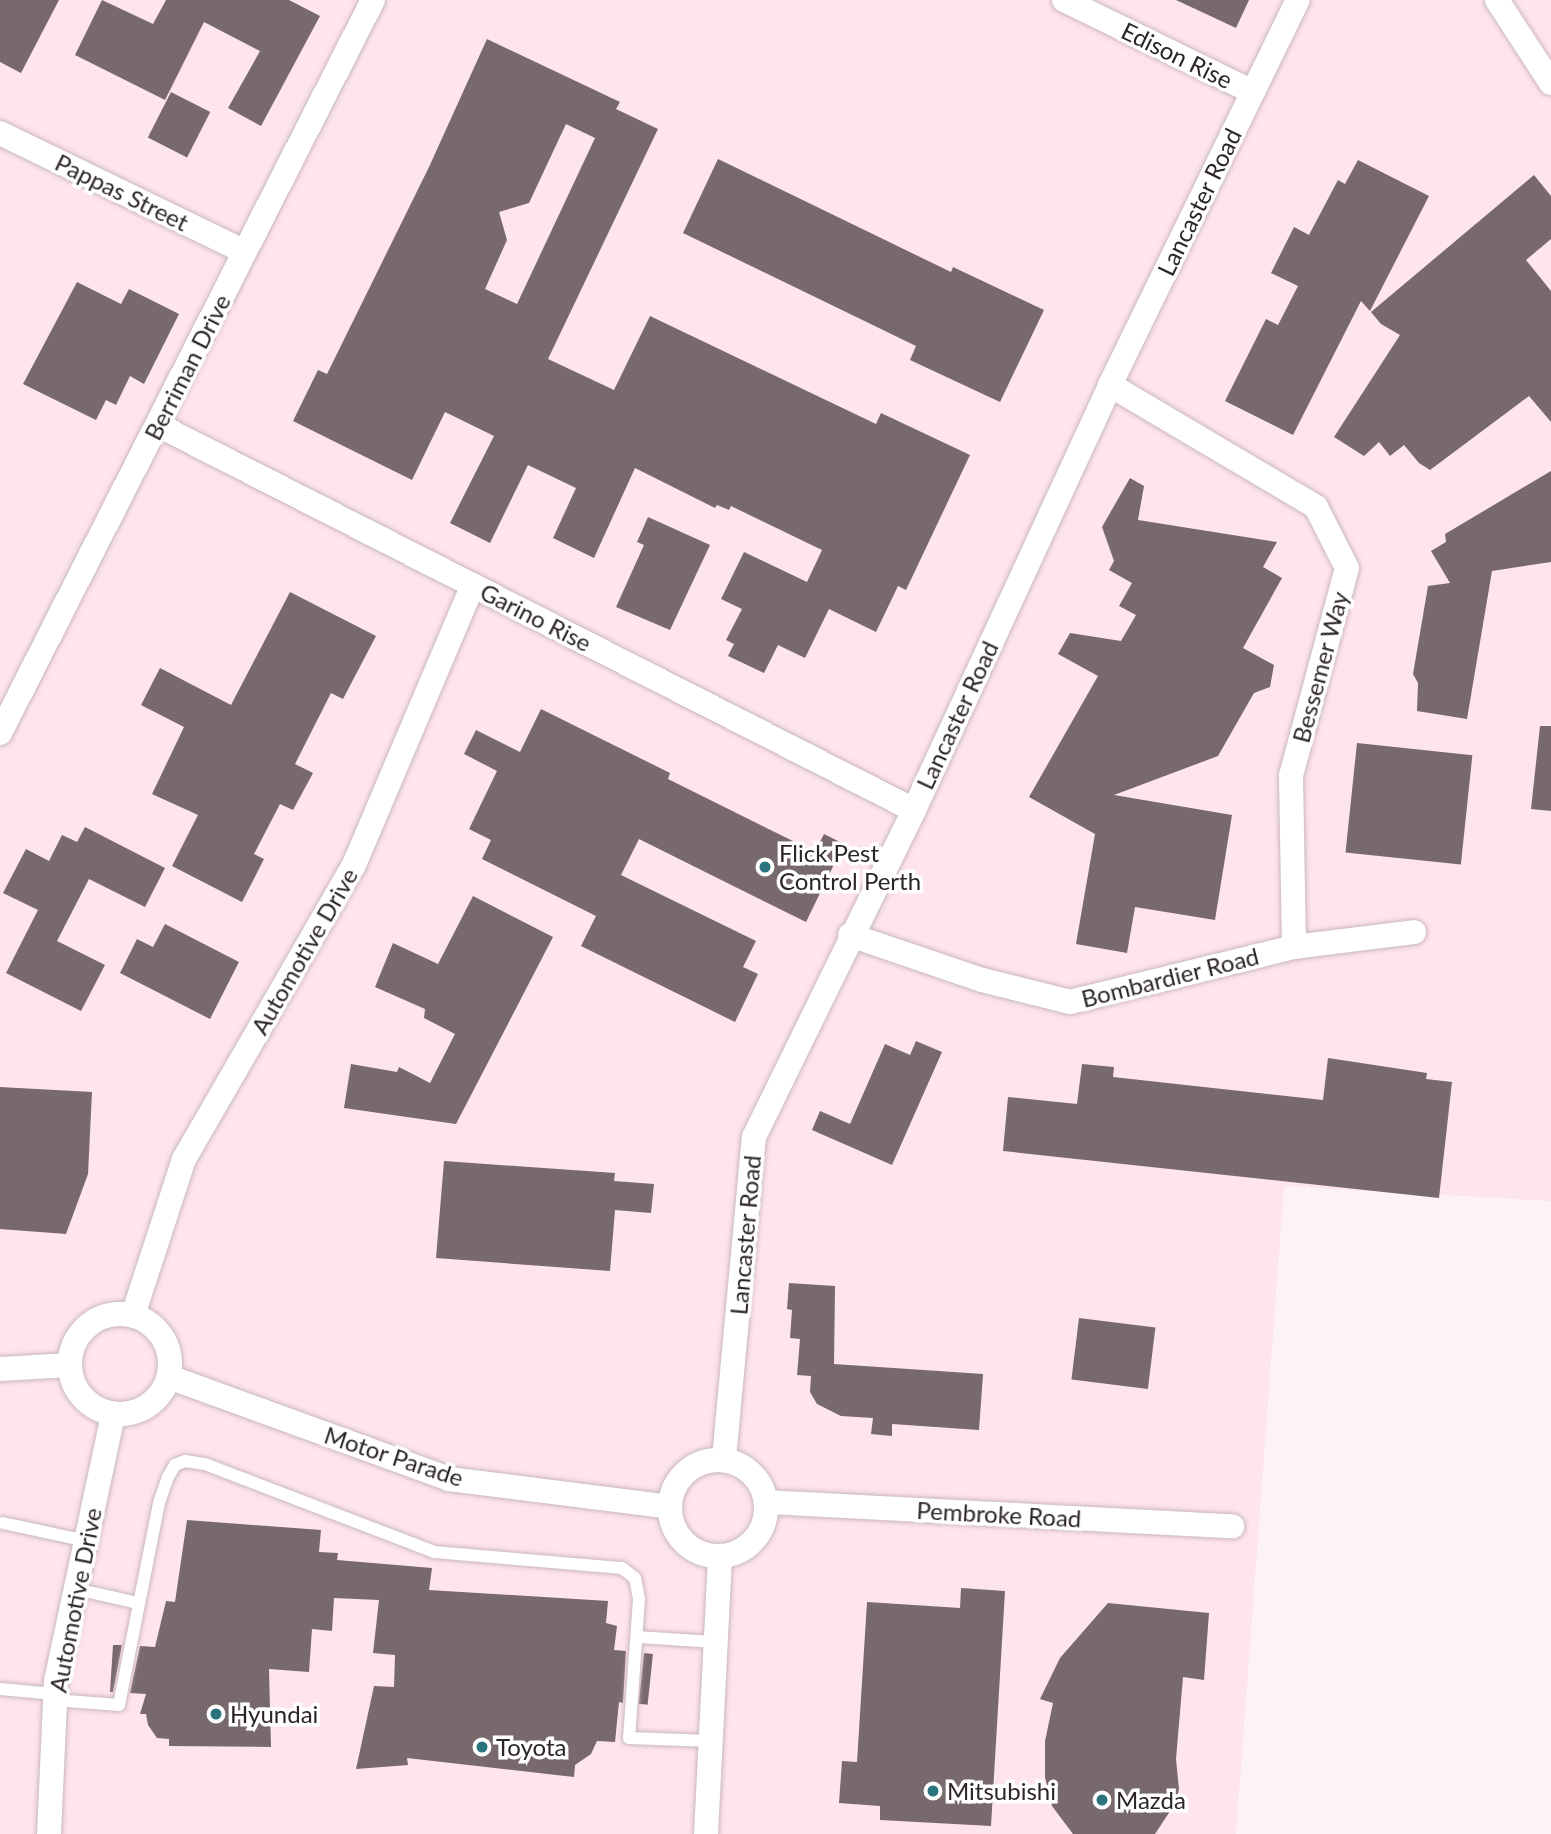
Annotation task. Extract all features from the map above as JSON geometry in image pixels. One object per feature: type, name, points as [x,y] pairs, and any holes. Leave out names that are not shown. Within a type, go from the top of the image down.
[{"type":"street","name":"Berriman Drive","points":[[0,733],[373,0]]},
{"type":"street","name":"Edison Rise","points":[[1064,0],[1253,92]]},
{"type":"street","name":"Lancaster Road","points":[[724,1459],[754,1137],[850,935],[914,810],[1110,385],[1297,0]]},
{"type":"street","points":[[1497,0],[1551,83]]},
{"type":"street","name":"Pappas Street","points":[[0,133],[244,251]]},
{"type":"street","name":"Bessemer Way","points":[[1110,385],[1316,507],[1347,568],[1291,776],[1294,947]]},
{"type":"street","name":"Garino Rise","points":[[159,425],[914,810]]},
{"type":"street","name":"Automotive Drive","points":[[133,1315],[184,1159],[354,865],[473,585]]},
{"type":"street","name":"Bombardier Road","points":[[850,935],[982,980],[1070,1002],[1294,947],[1414,932]]},
{"type":"street","points":[[114,1313],[133,1315],[151,1324],[164,1338],[170,1357],[169,1377],[161,1393],[148,1406],[131,1413],[113,1414],[96,1409],[82,1398],[73,1382],[69,1365],[73,1346],[82,1331],[97,1319],[114,1313]]},
{"type":"street","points":[[0,1369],[69,1365]]},
{"type":"street","name":"Motor Parade","points":[[169,1377],[449,1479],[670,1507]]},
{"type":"street","name":"Automotive Drive","points":[[47,1832],[55,1697],[113,1414]]},
{"type":"street","points":[[724,1459],[740,1464],[753,1473],[762,1486],[767,1502],[766,1518],[760,1533],[749,1545],[736,1553],[720,1556],[691,1548],[679,1536],[672,1523],[670,1507],[673,1491],[681,1477],[701,1463],[724,1459]]},
{"type":"street","name":"Pembroke Road","points":[[767,1502],[1231,1526]]},
{"type":"street","points":[[706,1834],[720,1556]]},
{"type":"lane","points":[[0,1689],[119,1705],[138,1603],[167,1477],[175,1465],[185,1461],[205,1464],[434,1552],[621,1568],[635,1578],[639,1599],[629,1738],[710,1741]]},
{"type":"lane","points":[[3,1522],[86,1541]]},
{"type":"lane","points":[[76,1589],[138,1603]]},
{"type":"lane","points":[[638,1637],[716,1642]]},
{"type":"shaded area","points":[[0,0],[1551,0],[1551,1201],[1284,1186],[1236,1834],[0,1834]]},
{"type":"building","points":[[0,0],[59,0],[21,73],[0,62]]},
{"type":"building","points":[[102,0],[153,24],[166,0],[289,0],[320,16],[261,126],[228,108],[260,51],[204,22],[165,100],[75,55]]},
{"type":"building","points":[[1176,0],[1249,0],[1236,28]]},
{"type":"building","points":[[487,39],[620,102],[616,109],[658,129],[548,359],[614,390],[650,316],[876,424],[881,413],[970,455],[906,590],[898,586],[876,632],[829,609],[805,658],[778,645],[764,673],[728,656],[734,644],[726,640],[742,609],[721,599],[744,552],[807,582],[822,550],[731,506],[729,510],[717,505],[715,508],[635,468],[594,558],[553,538],[576,488],[528,465],[490,543],[450,523],[494,436],[445,412],[412,480],[293,421],[318,370],[327,374],[429,167]],"holes":[[[566,124],[595,138],[517,304],[485,289],[507,240],[499,212],[529,203]]]},
{"type":"building","points":[[171,92],[210,112],[187,157],[148,137]]},
{"type":"building","points":[[718,159],[951,272],[953,267],[1044,310],[1000,402],[910,360],[916,346],[683,233]]},
{"type":"building","points":[[1358,160],[1429,196],[1370,311],[1361,301],[1293,435],[1225,401],[1266,319],[1278,325],[1298,286],[1271,273],[1294,227],[1309,235],[1338,180],[1345,184]]},
{"type":"building","points":[[1534,175],[1551,196],[1551,239],[1526,260],[1551,291],[1551,422],[1529,396],[1430,470],[1419,463],[1404,445],[1390,456],[1379,442],[1364,456],[1334,437],[1400,335],[1381,324],[1371,312]]},
{"type":"building","points":[[77,282],[121,304],[129,289],[179,314],[144,384],[130,376],[116,405],[106,400],[96,420],[23,384]]},
{"type":"building","points":[[1551,471],[1551,562],[1492,571],[1467,719],[1417,711],[1418,683],[1413,674],[1428,586],[1450,583],[1431,551],[1446,542],[1445,534]]},
{"type":"building","points":[[1130,478],[1144,486],[1138,520],[1277,542],[1263,567],[1282,578],[1243,648],[1274,665],[1270,687],[1254,693],[1218,756],[1114,795],[1232,815],[1215,920],[1135,907],[1127,953],[1076,944],[1095,834],[1029,797],[1098,676],[1058,654],[1070,633],[1121,641],[1136,615],[1119,606],[1132,583],[1109,570],[1114,561],[1102,527]]},
{"type":"building","points":[[648,517],[710,545],[670,630],[616,607],[644,545],[637,542]]},
{"type":"building","points":[[290,592],[376,636],[343,699],[331,693],[295,764],[313,773],[293,810],[280,804],[254,854],[264,859],[242,902],[172,866],[198,815],[152,794],[184,727],[141,705],[160,668],[231,705]]},
{"type":"building","name":"Flick Pest Control Perth","points":[[541,709],[670,773],[668,779],[815,852],[824,834],[844,844],[806,922],[639,839],[621,875],[756,941],[743,967],[758,974],[735,1022],[581,946],[596,916],[482,859],[491,840],[469,829],[497,771],[464,754],[476,730],[520,752]]},
{"type":"building","points":[[1540,726],[1551,726],[1551,811],[1531,809]]},
{"type":"building","points":[[1357,743],[1472,755],[1461,865],[1346,852]]},
{"type":"building","points":[[85,827],[165,868],[145,907],[89,879],[57,941],[105,965],[81,1011],[6,973],[38,910],[3,893],[26,849],[49,861],[62,835],[77,842]]},
{"type":"building","points":[[473,896],[553,937],[456,1124],[344,1108],[351,1064],[397,1072],[399,1067],[430,1083],[455,1034],[424,1018],[425,1009],[375,987],[393,943],[438,964]]},
{"type":"building","points":[[165,924],[239,962],[210,1019],[120,973],[137,939],[153,947]]},
{"type":"building","points":[[916,1041],[942,1052],[892,1165],[812,1130],[820,1111],[850,1124],[885,1044],[910,1055]]},
{"type":"building","points":[[1328,1058],[1427,1073],[1426,1079],[1452,1082],[1439,1198],[1003,1151],[1008,1097],[1077,1104],[1082,1064],[1114,1067],[1113,1077],[1323,1100]]},
{"type":"building","points":[[0,1087],[92,1092],[88,1174],[66,1234],[0,1229]]},
{"type":"building","points":[[444,1161],[615,1173],[614,1181],[654,1184],[651,1213],[615,1210],[610,1271],[436,1258]]},
{"type":"building","points":[[789,1283],[835,1286],[834,1364],[983,1374],[979,1430],[892,1424],[892,1436],[871,1434],[873,1418],[841,1416],[817,1404],[810,1392],[811,1376],[797,1375],[800,1339],[790,1338],[792,1310],[787,1309]]},
{"type":"building","points":[[1079,1318],[1155,1327],[1148,1389],[1071,1380]]},
{"type":"building","points":[[187,1520],[321,1530],[319,1552],[338,1553],[337,1560],[432,1568],[429,1590],[608,1601],[606,1623],[617,1626],[614,1650],[626,1651],[623,1703],[619,1702],[615,1742],[597,1741],[591,1754],[575,1765],[574,1777],[407,1758],[408,1765],[356,1769],[374,1686],[394,1687],[395,1655],[373,1653],[379,1600],[334,1598],[332,1631],[312,1629],[309,1672],[269,1669],[271,1747],[169,1746],[169,1739],[157,1738],[148,1725],[146,1714],[140,1714],[146,1694],[130,1693],[140,1646],[155,1647],[166,1601],[175,1602]]},
{"type":"building","points":[[961,1588],[1005,1591],[991,1826],[880,1820],[880,1806],[839,1803],[842,1761],[857,1762],[867,1602],[960,1608]]},
{"type":"building","points":[[1108,1603],[1209,1613],[1204,1680],[1183,1677],[1176,1759],[1179,1789],[1176,1802],[1155,1834],[1073,1834],[1052,1806],[1045,1777],[1045,1741],[1053,1703],[1040,1699],[1060,1658]]},
{"type":"building","points":[[113,1645],[122,1645],[113,1692],[110,1692]]},
{"type":"building","points":[[644,1653],[653,1654],[648,1705],[639,1704]]},
{"type":"place","name":"Flick Pest Control Perth","points":[[765,867]]},
{"type":"place","name":"Hyundai","points":[[216,1714]]},
{"type":"place","name":"Toyota","points":[[482,1747]]},
{"type":"place","name":"Mitsubishi","points":[[933,1791]]},
{"type":"place","name":"Mazda","points":[[1102,1800]]}]
